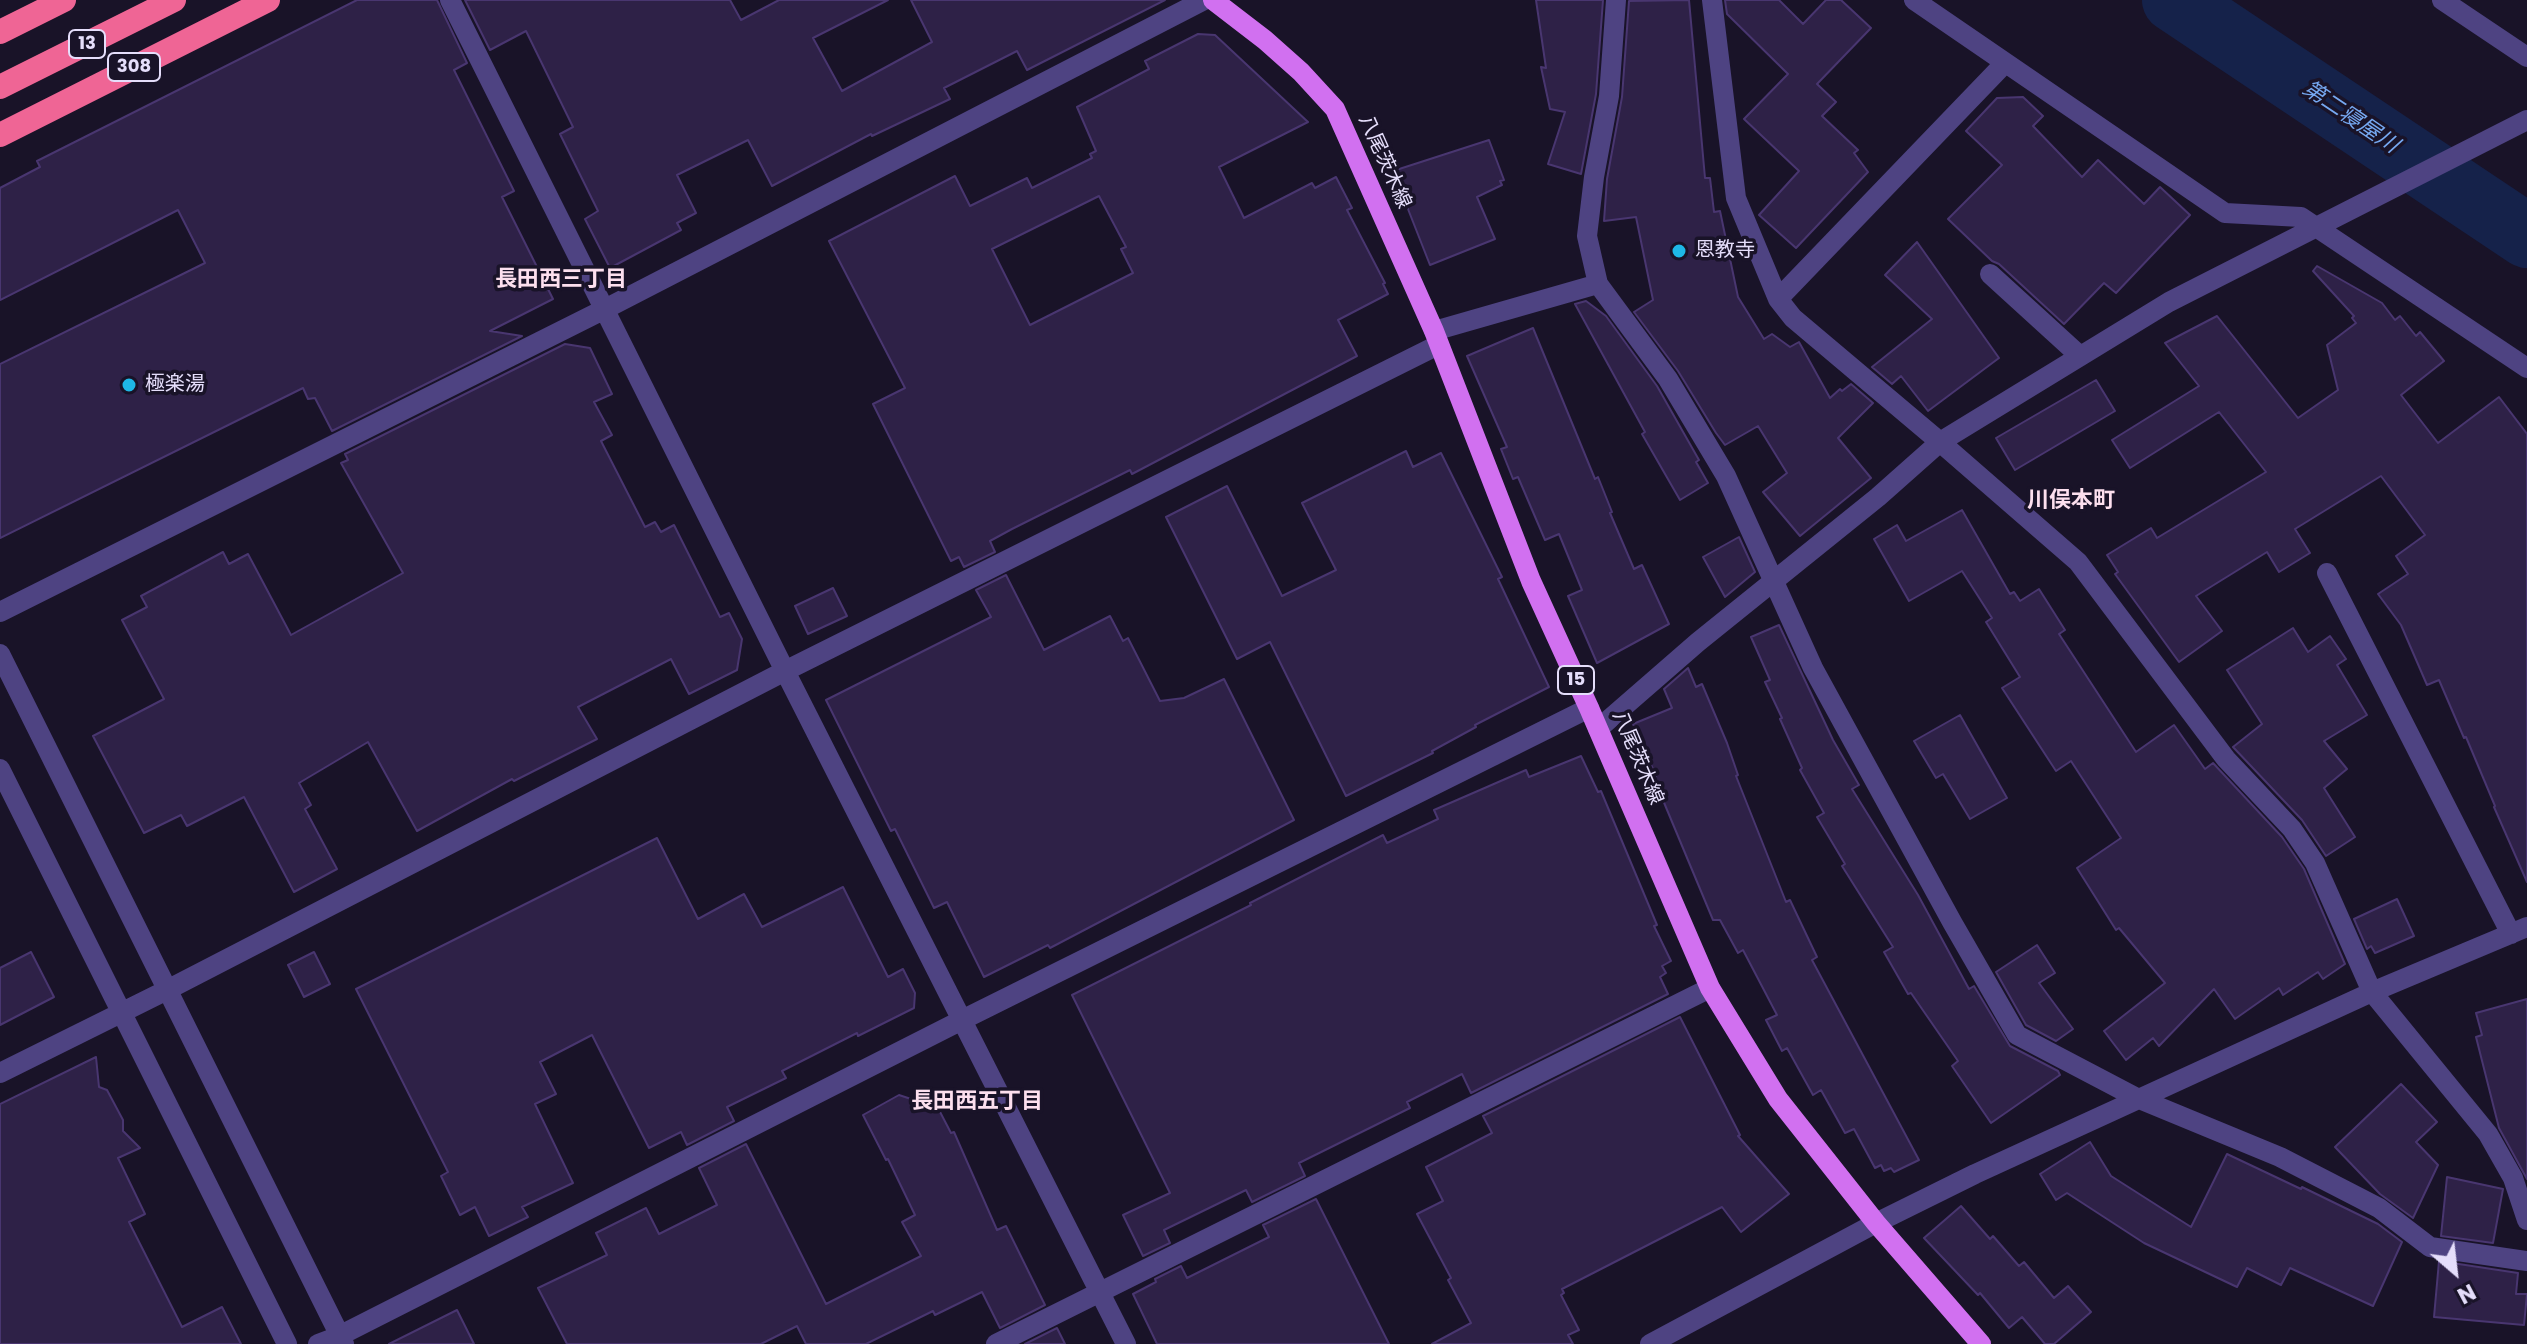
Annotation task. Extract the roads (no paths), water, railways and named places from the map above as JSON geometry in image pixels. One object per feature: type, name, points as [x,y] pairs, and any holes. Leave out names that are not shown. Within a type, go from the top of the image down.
[{"type":"highway","name":"13","points":[[0,32],[64,0]]},
{"type":"highway","name":"13","points":[[0,87],[174,0]]},
{"type":"highway","name":"308","points":[[0,135],[268,0]]},
{"type":"main road","name":"八尾茨木線","points":[[1213,0],[1301,72],[1335,109],[1436,338],[1531,581],[1710,988],[1778,1099],[1876,1223],[1981,1344]]},
{"type":"street","points":[[450,0],[1126,1344]]},
{"type":"street","points":[[0,612],[605,309],[1204,0]]},
{"type":"street","points":[[1616,0],[1609,96],[1587,236],[1598,284],[1676,391],[1726,476],[1813,668],[2017,1035],[2137,1098],[2295,1165],[2379,1208],[2430,1247],[2527,1261]]},
{"type":"street","points":[[1712,0],[1736,198],[1778,299],[1793,318],[2078,562],[2226,759],[2292,829],[2315,863],[2372,992],[2488,1134],[2513,1178],[2527,1220]]},
{"type":"street","points":[[1914,0],[2225,213],[2301,217],[2527,368]]},
{"type":"street","points":[[2442,0],[2527,57]]},
{"type":"street","points":[[1778,299],[2005,63]]},
{"type":"street","points":[[1598,729],[1940,442],[2169,302],[2527,120]]},
{"type":"street","points":[[1990,274],[2080,356]]},
{"type":"street","points":[[0,1073],[1436,338],[1598,284]]},
{"type":"street","points":[[1650,1344],[1876,1223],[2137,1098],[2372,992],[2519,930],[2327,573]]},
{"type":"street","points":[[0,654],[342,1340]]},
{"type":"street","points":[[318,1344],[342,1340],[962,1020],[1589,708]]},
{"type":"street","points":[[0,769],[287,1344]]},
{"type":"street","points":[[996,1344],[1710,988]]},
{"type":"waterway","name":"第二寝屋川","points":[[2174,0],[2527,236]]},
{"type":"place","name":"恩教寺","points":[[1679,251]]},
{"type":"place","name":"極楽湯","points":[[129,385]]},
{"type":"district","name":"長田西三丁目","points":[[561,280]]},
{"type":"district","name":"川俣本町","points":[[2071,501]]},
{"type":"district","name":"長田西五丁目","points":[[977,1102]]}]
